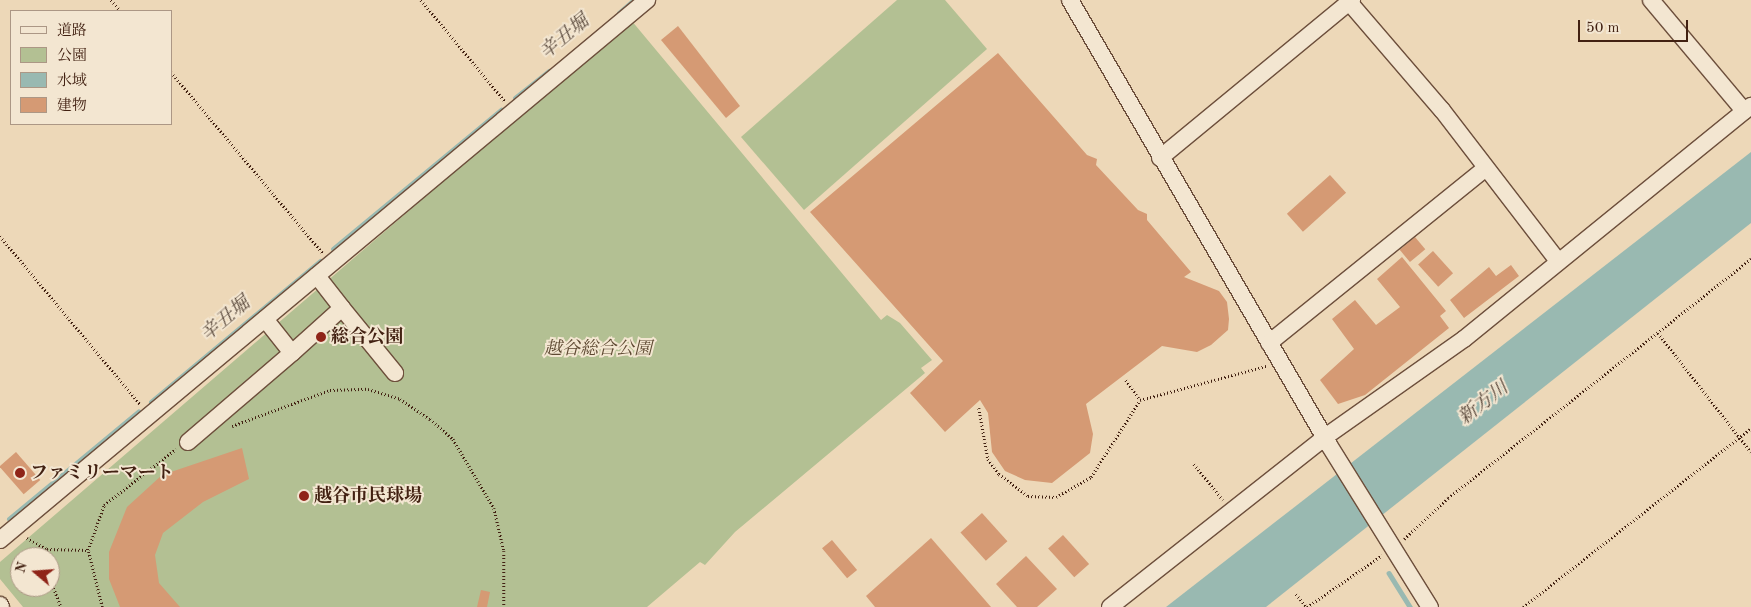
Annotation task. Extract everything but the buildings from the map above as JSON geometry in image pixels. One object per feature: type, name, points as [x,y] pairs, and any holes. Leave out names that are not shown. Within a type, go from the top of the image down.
[{"type":"street","points":[[0,540],[647,0]]},
{"type":"street","points":[[1070,0],[1160,158],[1327,441],[1395,546],[1430,607]]},
{"type":"street","points":[[1110,607],[1232,511],[1464,339],[1747,109],[1651,0]]},
{"type":"street","points":[[1160,158],[1345,2],[1485,169],[1558,261]]},
{"type":"street","points":[[1269,343],[1485,169]]},
{"type":"street","points":[[317,276],[395,373]]},
{"type":"street","points":[[188,442],[342,308]]},
{"type":"street","points":[[265,319],[292,353]]},
{"type":"path","points":[[111,0],[120,10]]},
{"type":"path","points":[[421,0],[514,111]]},
{"type":"path","points":[[172,73],[332,264]]},
{"type":"path","points":[[0,236],[138,402]]},
{"type":"path","points":[[1296,594],[1307,607],[1395,546],[1448,498],[1751,259]]},
{"type":"path","points":[[1658,333],[1751,452]]},
{"type":"path","points":[[979,408],[988,459],[999,474],[1028,496],[1056,497],[1091,477],[1140,400],[1263,369],[1278,358]]},
{"type":"path","points":[[1126,380],[1140,400]]},
{"type":"path","points":[[223,429],[330,390],[368,389],[400,399],[453,439],[494,508],[504,551],[504,607]]},
{"type":"path","points":[[1523,607],[1751,428]]},
{"type":"path","points":[[102,607],[88,550],[104,505],[146,469],[188,442]]},
{"type":"path","points":[[1194,464],[1232,511]]},
{"type":"path","points":[[13,529],[44,547]]},
{"type":"path","points":[[60,549],[88,550]]},
{"type":"green space","points":[[897,0],[945,0],[987,49],[804,210],[741,137]]},
{"type":"green space","name":"越谷総合公園","points":[[631,20],[881,320],[887,315],[900,323],[932,360],[921,368],[925,373],[735,532],[705,565],[700,562],[647,607],[23,607],[15,597],[60,597],[60,547],[17,547]]},
{"type":"green space","name":"越谷総合公園","points":[[10,553],[10,591],[0,579],[0,562]]},
{"type":"water","name":"新方川","points":[[1751,152],[1751,223],[1266,607],[1166,607]]},
{"type":"waterway","name":"辛丑堀","points":[[619,13],[634,0]]},
{"type":"waterway","name":"辛丑堀","points":[[515,98],[549,71]]},
{"type":"waterway","name":"辛丑堀","points":[[333,249],[501,110]]},
{"type":"waterway","name":"辛丑堀","points":[[151,402],[320,261]]},
{"type":"waterway","name":"辛丑堀","points":[[9,519],[138,412]]},
{"type":"waterway","points":[[1389,573],[1410,607]]},
{"type":"place","name":"総合公園","points":[[321,337]]},
{"type":"place","name":"ファミリーマート","points":[[20,473]]},
{"type":"place","name":"越谷市民球場","points":[[304,496]]}]
